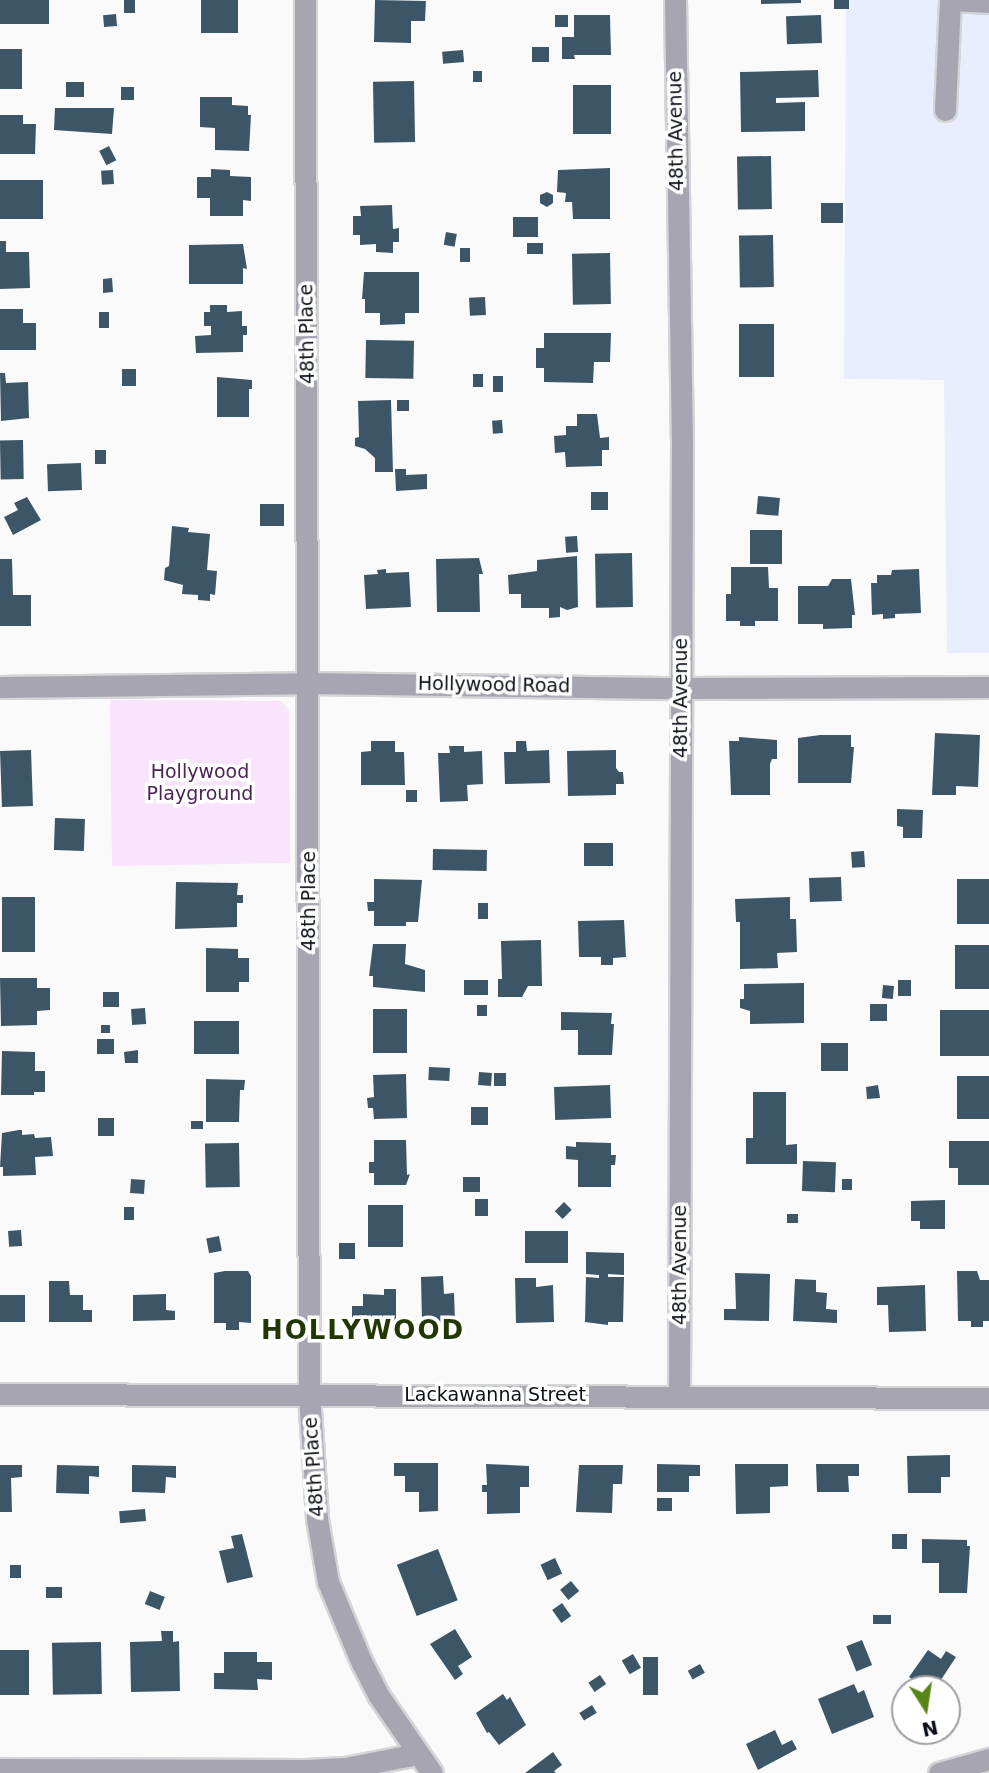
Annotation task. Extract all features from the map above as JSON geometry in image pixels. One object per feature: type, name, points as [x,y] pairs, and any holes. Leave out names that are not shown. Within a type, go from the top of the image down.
[{"type":"street","name":"48th Place","points":[[305,0],[309,1394],[317,1519],[328,1582],[379,1696],[432,1773]]},
{"type":"street","name":"48th Avenue","points":[[675,0],[682,440],[679,1396]]},
{"type":"street","points":[[945,110],[950,0],[989,2]]},
{"type":"street","name":"Hollywood Road","points":[[0,687],[308,682],[681,688],[989,687]]},
{"type":"street","name":"Lackawanna Street","points":[[0,1394],[989,1398]]},
{"type":"street","points":[[0,1769],[306,1770],[345,1768],[417,1754]]},
{"type":"street","points":[[939,1773],[989,1759]]},
{"type":"shaded area","points":[[846,0],[989,0],[989,653],[947,653],[944,380],[844,379]]},
{"type":"green space","name":"Hollywood Playground","points":[[110,700],[281,701],[289,710],[290,863],[112,866]]},
{"type":"building","points":[[0,0],[49,0],[49,24],[0,24]]},
{"type":"building","points":[[124,0],[135,0],[135,13],[124,13]]},
{"type":"building","points":[[201,0],[238,0],[238,33],[201,33]]},
{"type":"building","points":[[375,0],[426,1],[425,21],[411,21],[411,43],[374,42]]},
{"type":"building","points":[[761,0],[801,0],[801,3],[761,4]]},
{"type":"building","points":[[834,0],[849,0],[849,9],[834,9]]},
{"type":"building","points":[[116,14],[117,26],[104,27],[103,15]]},
{"type":"building","points":[[555,15],[568,15],[568,27],[555,27]]},
{"type":"building","points":[[574,15],[610,15],[611,55],[574,55],[575,59],[562,59],[562,37],[574,37]]},
{"type":"building","points":[[821,15],[822,43],[787,44],[786,16]]},
{"type":"building","points":[[532,47],[549,47],[549,62],[532,62]]},
{"type":"building","points":[[0,49],[22,49],[22,89],[0,89]]},
{"type":"building","points":[[463,50],[464,62],[443,64],[442,52]]},
{"type":"building","points":[[818,70],[819,97],[776,98],[776,103],[805,102],[805,131],[741,132],[740,72]]},
{"type":"building","points":[[473,71],[482,71],[482,82],[473,82]]},
{"type":"building","points":[[414,81],[415,142],[374,143],[373,82]]},
{"type":"building","points":[[66,82],[84,82],[84,97],[66,97]]},
{"type":"building","points":[[573,85],[611,85],[611,134],[573,134]]},
{"type":"building","points":[[121,87],[134,87],[134,100],[121,100]]},
{"type":"building","points":[[200,97],[232,97],[232,105],[248,106],[248,115],[251,115],[249,151],[215,150],[215,128],[200,127]]},
{"type":"building","points":[[55,108],[114,108],[112,134],[54,130]]},
{"type":"building","points":[[0,115],[23,115],[23,124],[36,124],[35,154],[0,154]]},
{"type":"building","points":[[109,146],[116,160],[106,165],[99,151]]},
{"type":"building","points":[[771,156],[772,209],[738,210],[737,157]]},
{"type":"building","points":[[610,168],[610,219],[573,219],[572,202],[565,202],[566,193],[557,192],[558,170]]},
{"type":"building","points":[[211,169],[230,170],[230,176],[251,177],[251,201],[243,200],[243,216],[210,216],[210,198],[197,198],[197,177],[211,177]]},
{"type":"building","points":[[113,170],[114,184],[102,185],[101,171]]},
{"type":"building","points":[[0,180],[43,180],[43,219],[0,219]]},
{"type":"building","points":[[547,192],[553,195],[553,203],[547,207],[540,203],[540,195]]},
{"type":"building","points":[[821,203],[843,203],[843,223],[821,223]]},
{"type":"building","points":[[392,205],[393,229],[399,228],[399,242],[393,242],[393,253],[376,252],[376,244],[360,245],[360,235],[353,235],[353,216],[361,216],[360,206]]},
{"type":"building","points":[[513,217],[538,217],[538,237],[513,237]]},
{"type":"building","points":[[446,232],[457,234],[455,247],[444,245]]},
{"type":"building","points":[[773,235],[774,287],[740,288],[739,236]]},
{"type":"building","points":[[0,241],[6,241],[6,252],[29,252],[30,288],[0,289]]},
{"type":"building","points":[[527,243],[543,243],[543,254],[527,254]]},
{"type":"building","points":[[243,244],[247,269],[243,268],[243,284],[189,284],[189,245]]},
{"type":"building","points":[[460,248],[470,248],[470,262],[460,262]]},
{"type":"building","points":[[610,253],[611,304],[573,305],[572,254]]},
{"type":"building","points":[[364,272],[419,272],[419,313],[405,313],[405,324],[380,325],[380,313],[365,313],[365,299],[362,299]]},
{"type":"building","points":[[112,278],[113,292],[103,293],[103,279]]},
{"type":"building","points":[[485,297],[486,315],[470,316],[469,298]]},
{"type":"building","points":[[210,305],[227,305],[227,312],[242,311],[242,326],[247,326],[247,335],[243,335],[243,352],[196,353],[195,336],[211,335],[211,326],[204,326],[204,312],[210,312]]},
{"type":"building","points":[[0,309],[23,309],[23,323],[36,323],[36,350],[0,350]]},
{"type":"building","points":[[99,312],[109,312],[109,328],[99,328]]},
{"type":"building","points":[[739,324],[774,324],[774,377],[739,377]]},
{"type":"building","points":[[544,333],[611,333],[610,362],[594,362],[593,383],[544,382],[544,368],[536,368],[536,348],[544,348]]},
{"type":"building","points":[[366,340],[414,341],[413,379],[365,378]]},
{"type":"building","points":[[122,369],[136,369],[136,386],[122,386]]},
{"type":"building","points":[[0,373],[5,373],[6,383],[28,382],[29,418],[1,421]]},
{"type":"building","points":[[473,374],[483,374],[483,387],[473,387]]},
{"type":"building","points":[[493,376],[503,376],[503,392],[493,392]]},
{"type":"building","points":[[217,377],[252,380],[252,389],[249,389],[249,417],[217,417]]},
{"type":"building","points":[[391,400],[393,472],[375,472],[375,458],[365,449],[355,446],[355,438],[359,437],[358,401]]},
{"type":"building","points":[[397,400],[409,400],[409,411],[397,411]]},
{"type":"building","points":[[577,414],[597,414],[600,438],[609,437],[609,450],[602,450],[602,466],[566,467],[565,452],[555,453],[554,436],[566,435],[566,426],[577,426]]},
{"type":"building","points":[[502,420],[503,433],[493,434],[492,421]]},
{"type":"building","points":[[0,440],[23,440],[24,479],[1,479]]},
{"type":"building","points":[[95,450],[106,450],[106,464],[95,464]]},
{"type":"building","points":[[81,463],[82,490],[48,491],[47,464]]},
{"type":"building","points":[[395,469],[406,469],[406,475],[427,474],[427,489],[396,491]]},
{"type":"building","points":[[591,492],[608,492],[608,510],[591,510]]},
{"type":"building","points":[[758,496],[780,498],[778,516],[756,514]]},
{"type":"building","points":[[27,497],[41,520],[13,535],[4,517],[18,510],[14,503]]},
{"type":"building","points":[[260,504],[284,504],[284,526],[260,526]]},
{"type":"building","points":[[172,526],[189,528],[188,532],[210,534],[207,570],[217,571],[215,595],[210,594],[210,601],[198,600],[198,595],[182,594],[183,585],[164,580],[165,568],[169,566]]},
{"type":"building","points":[[750,530],[782,530],[782,564],[750,564]]},
{"type":"building","points":[[577,536],[578,552],[566,553],[565,537]]},
{"type":"building","points":[[632,553],[633,607],[596,608],[595,554]]},
{"type":"building","points":[[577,556],[578,607],[567,610],[560,607],[560,617],[549,618],[549,608],[521,608],[521,594],[509,594],[508,575],[537,571],[537,560]]},
{"type":"building","points":[[479,558],[483,574],[479,574],[480,612],[437,612],[436,559]]},
{"type":"building","points":[[0,559],[12,559],[13,595],[31,595],[31,626],[0,626]]},
{"type":"building","points":[[731,567],[768,567],[769,588],[778,588],[778,621],[755,621],[755,626],[740,626],[740,621],[726,621],[726,594],[731,594]]},
{"type":"building","points":[[386,569],[386,573],[409,572],[411,607],[366,609],[364,575],[378,574],[377,570]]},
{"type":"building","points":[[919,569],[921,613],[895,614],[895,618],[883,619],[883,614],[872,615],[871,583],[877,583],[877,575],[891,575],[892,570]]},
{"type":"building","points":[[832,579],[851,579],[855,615],[852,615],[852,628],[823,629],[823,624],[798,624],[798,586],[828,586]]},
{"type":"building","points":[[935,733],[980,735],[978,787],[956,786],[956,795],[932,795]]},
{"type":"building","points":[[851,735],[851,747],[854,747],[851,783],[798,783],[798,738]]},
{"type":"building","points":[[739,737],[777,740],[777,759],[772,759],[770,764],[770,795],[731,795],[729,741],[739,741]]},
{"type":"building","points":[[371,741],[395,741],[395,752],[404,752],[405,785],[361,785],[361,752],[371,751]]},
{"type":"building","points":[[516,741],[526,741],[527,751],[549,750],[550,783],[505,784],[504,752],[516,752]]},
{"type":"building","points":[[449,746],[464,746],[464,752],[482,751],[483,784],[467,785],[468,801],[440,802],[438,753],[450,753]]},
{"type":"building","points":[[31,750],[33,806],[2,807],[0,751]]},
{"type":"building","points":[[616,750],[616,768],[623,772],[624,784],[616,784],[616,795],[568,796],[567,751]]},
{"type":"building","points":[[406,790],[417,790],[417,802],[406,802]]},
{"type":"building","points":[[897,809],[923,810],[922,838],[903,838],[903,827],[897,826]]},
{"type":"building","points":[[55,818],[85,819],[84,851],[54,850]]},
{"type":"building","points":[[584,843],[613,843],[613,866],[584,866]]},
{"type":"building","points":[[433,849],[487,850],[487,871],[433,870]]},
{"type":"building","points":[[864,851],[865,867],[852,868],[851,852]]},
{"type":"building","points":[[841,877],[842,901],[810,902],[809,878]]},
{"type":"building","points":[[374,879],[422,880],[418,922],[406,922],[406,926],[374,926],[374,911],[368,911],[367,902],[374,902]]},
{"type":"building","points":[[957,879],[989,879],[989,924],[957,924]]},
{"type":"building","points":[[176,882],[238,883],[237,895],[243,895],[243,903],[237,903],[237,927],[175,929]]},
{"type":"building","points":[[2,897],[35,897],[35,952],[2,952]]},
{"type":"building","points":[[790,897],[790,919],[796,919],[797,952],[777,953],[778,968],[740,969],[740,922],[736,922],[735,899]]},
{"type":"building","points":[[478,903],[488,903],[488,919],[478,919]]},
{"type":"building","points":[[624,920],[626,957],[613,958],[613,965],[601,965],[601,957],[579,957],[578,921]]},
{"type":"building","points":[[541,940],[542,986],[528,986],[522,997],[498,997],[498,979],[502,979],[501,941]]},
{"type":"building","points":[[373,944],[406,944],[405,964],[425,970],[425,992],[373,987],[373,976],[369,976]]},
{"type":"building","points":[[955,945],[989,945],[989,989],[955,989]]},
{"type":"building","points":[[206,948],[238,949],[238,958],[249,958],[249,982],[239,982],[239,992],[206,992]]},
{"type":"building","points":[[0,978],[37,978],[37,988],[50,988],[50,1010],[37,1011],[37,1025],[1,1026]]},
{"type":"building","points":[[464,980],[488,980],[488,995],[464,995]]},
{"type":"building","points":[[898,980],[911,980],[911,996],[898,996]]},
{"type":"building","points":[[804,983],[804,1023],[750,1024],[750,1011],[740,1008],[740,999],[744,999],[744,984]]},
{"type":"building","points":[[883,985],[894,986],[893,999],[882,998]]},
{"type":"building","points":[[103,992],[119,992],[119,1007],[103,1007]]},
{"type":"building","points":[[870,1004],[887,1004],[887,1021],[870,1021]]},
{"type":"building","points":[[477,1005],[487,1005],[487,1016],[477,1016]]},
{"type":"building","points":[[145,1008],[146,1024],[132,1025],[131,1009]]},
{"type":"building","points":[[373,1009],[407,1009],[407,1053],[373,1053]]},
{"type":"building","points":[[940,1010],[989,1010],[989,1056],[940,1056]]},
{"type":"building","points":[[561,1012],[612,1013],[612,1055],[578,1055],[578,1030],[561,1030]]},
{"type":"building","points":[[194,1021],[239,1021],[239,1054],[194,1054]]},
{"type":"building","points":[[101,1025],[110,1025],[110,1033],[101,1033]]},
{"type":"building","points":[[97,1039],[114,1039],[114,1054],[97,1054]]},
{"type":"building","points":[[821,1043],[848,1043],[848,1071],[821,1071]]},
{"type":"building","points":[[138,1050],[138,1063],[125,1063],[124,1052]]},
{"type":"building","points":[[2,1051],[35,1052],[35,1071],[45,1071],[45,1092],[34,1092],[34,1095],[1,1095]]},
{"type":"building","points":[[429,1067],[450,1068],[449,1081],[428,1080]]},
{"type":"building","points":[[479,1072],[492,1073],[491,1086],[478,1085]]},
{"type":"building","points":[[494,1073],[506,1073],[506,1086],[494,1086]]},
{"type":"building","points":[[406,1074],[407,1118],[374,1119],[373,1108],[368,1108],[367,1098],[374,1097],[373,1075]]},
{"type":"building","points":[[957,1076],[989,1076],[989,1119],[957,1119]]},
{"type":"building","points":[[206,1079],[245,1080],[244,1090],[240,1090],[239,1122],[206,1122]]},
{"type":"building","points":[[610,1085],[611,1118],[555,1120],[554,1087]]},
{"type":"building","points":[[878,1085],[880,1098],[867,1099],[866,1087]]},
{"type":"building","points":[[753,1092],[786,1092],[786,1145],[797,1144],[797,1164],[746,1164],[746,1138],[753,1138]]},
{"type":"building","points":[[471,1107],[488,1107],[488,1125],[471,1125]]},
{"type":"building","points":[[98,1118],[114,1118],[114,1136],[98,1136]]},
{"type":"building","points":[[191,1121],[203,1121],[203,1129],[191,1129]]},
{"type":"building","points":[[22,1130],[22,1135],[51,1137],[53,1156],[35,1157],[36,1175],[3,1176],[3,1167],[0,1167],[2,1133]]},
{"type":"building","points":[[374,1140],[406,1140],[407,1175],[410,1174],[406,1185],[374,1185],[374,1173],[369,1173],[369,1162],[374,1162]]},
{"type":"building","points":[[949,1141],[989,1141],[989,1185],[958,1185],[958,1168],[949,1168]]},
{"type":"building","points":[[576,1142],[611,1143],[611,1155],[616,1155],[615,1165],[611,1165],[611,1187],[578,1187],[578,1160],[566,1159],[566,1146],[576,1147]]},
{"type":"building","points":[[239,1143],[240,1187],[206,1188],[205,1144]]},
{"type":"building","points":[[803,1161],[836,1162],[835,1192],[802,1191]]},
{"type":"building","points":[[463,1177],[480,1177],[480,1192],[463,1192]]},
{"type":"building","points":[[131,1179],[145,1180],[144,1194],[130,1193]]},
{"type":"building","points":[[842,1179],[852,1179],[852,1190],[842,1190]]},
{"type":"building","points":[[475,1199],[488,1199],[488,1216],[475,1216]]},
{"type":"building","points":[[945,1200],[945,1229],[920,1229],[920,1221],[911,1221],[911,1201]]},
{"type":"building","points":[[564,1202],[572,1210],[563,1219],[555,1211]]},
{"type":"building","points":[[368,1205],[403,1205],[403,1247],[368,1247]]},
{"type":"building","points":[[124,1207],[134,1207],[134,1220],[124,1220]]},
{"type":"building","points":[[787,1214],[798,1214],[798,1223],[787,1223]]},
{"type":"building","points":[[21,1230],[22,1246],[9,1247],[8,1231]]},
{"type":"building","points":[[525,1231],[568,1231],[568,1263],[525,1263]]},
{"type":"building","points":[[219,1236],[222,1251],[209,1253],[206,1238]]},
{"type":"building","points":[[339,1243],[355,1243],[355,1259],[339,1259]]},
{"type":"building","points":[[586,1252],[624,1253],[624,1275],[608,1274],[608,1277],[624,1277],[623,1322],[608,1322],[608,1325],[585,1322],[586,1277],[599,1278],[599,1275],[586,1274]]},
{"type":"building","points":[[248,1271],[251,1276],[251,1323],[239,1322],[239,1330],[226,1330],[226,1323],[214,1323],[214,1273]]},
{"type":"building","points":[[957,1271],[977,1271],[980,1280],[989,1280],[989,1321],[983,1321],[983,1327],[971,1327],[971,1321],[958,1321]]},
{"type":"building","points":[[735,1273],[770,1274],[769,1321],[724,1320],[724,1309],[736,1309]]},
{"type":"building","points":[[443,1276],[444,1294],[454,1293],[455,1322],[422,1323],[421,1277]]},
{"type":"building","points":[[515,1278],[536,1278],[536,1287],[553,1285],[554,1322],[516,1323]]},
{"type":"building","points":[[795,1279],[816,1280],[816,1292],[827,1293],[826,1309],[837,1310],[837,1323],[793,1321]]},
{"type":"building","points":[[49,1281],[69,1281],[70,1295],[83,1295],[83,1310],[92,1310],[92,1322],[49,1322]]},
{"type":"building","points":[[925,1285],[926,1331],[889,1332],[888,1305],[877,1305],[877,1287]]},
{"type":"building","points":[[384,1289],[396,1289],[396,1322],[352,1322],[352,1306],[363,1306],[363,1294],[384,1295]]},
{"type":"building","points":[[166,1294],[166,1310],[175,1311],[175,1320],[133,1321],[133,1295]]},
{"type":"building","points":[[0,1295],[25,1295],[25,1322],[0,1322]]},
{"type":"building","points":[[950,1455],[950,1477],[941,1477],[941,1493],[908,1493],[907,1456]]},
{"type":"building","points":[[394,1463],[438,1463],[438,1511],[419,1512],[419,1492],[405,1492],[405,1476],[394,1476]]},
{"type":"building","points":[[486,1464],[529,1466],[529,1487],[520,1487],[520,1513],[487,1514],[487,1492],[482,1492],[482,1485],[487,1485]]},
{"type":"building","points":[[657,1464],[700,1465],[700,1476],[689,1476],[689,1492],[657,1492]]},
{"type":"building","points":[[735,1464],[788,1464],[788,1486],[770,1487],[770,1513],[736,1514]]},
{"type":"building","points":[[816,1464],[859,1464],[859,1476],[848,1476],[849,1492],[817,1492]]},
{"type":"building","points":[[0,1465],[22,1465],[22,1477],[11,1478],[12,1512],[0,1512]]},
{"type":"building","points":[[57,1465],[99,1466],[99,1477],[89,1476],[89,1494],[56,1493]]},
{"type":"building","points":[[132,1465],[176,1466],[176,1478],[166,1477],[165,1493],[132,1492]]},
{"type":"building","points":[[579,1465],[623,1465],[622,1484],[613,1484],[612,1513],[576,1512]]},
{"type":"building","points":[[657,1498],[672,1498],[672,1511],[657,1511]]},
{"type":"building","points":[[145,1509],[146,1521],[120,1523],[119,1511]]},
{"type":"building","points":[[242,1534],[253,1577],[227,1583],[219,1551],[234,1548],[231,1536]]},
{"type":"building","points":[[892,1534],[907,1534],[907,1549],[892,1549]]},
{"type":"building","points":[[922,1539],[967,1540],[967,1546],[970,1546],[967,1593],[939,1593],[939,1563],[922,1563]]},
{"type":"building","points":[[438,1549],[458,1600],[417,1616],[397,1565]]},
{"type":"building","points":[[555,1558],[562,1573],[548,1580],[540,1565]]},
{"type":"building","points":[[10,1565],[21,1565],[21,1578],[10,1578]]},
{"type":"building","points":[[571,1581],[579,1591],[568,1600],[560,1590]]},
{"type":"building","points":[[46,1587],[62,1587],[62,1598],[46,1598]]},
{"type":"building","points":[[150,1591],[165,1597],[160,1610],[145,1604]]},
{"type":"building","points":[[562,1603],[571,1616],[561,1623],[552,1610]]},
{"type":"building","points":[[873,1615],[891,1615],[891,1624],[873,1624]]},
{"type":"building","points":[[455,1629],[472,1657],[458,1666],[463,1674],[455,1680],[430,1644]]},
{"type":"building","points":[[161,1631],[173,1631],[173,1642],[179,1641],[180,1691],[131,1692],[130,1642],[162,1641]]},
{"type":"building","points":[[862,1640],[872,1665],[856,1671],[846,1646]]},
{"type":"building","points":[[101,1642],[102,1694],[53,1695],[52,1643]]},
{"type":"building","points":[[0,1650],[29,1650],[29,1695],[0,1695]]},
{"type":"building","points":[[928,1650],[941,1659],[946,1651],[956,1657],[944,1675],[910,1675]]},
{"type":"building","points":[[224,1652],[257,1652],[257,1662],[272,1662],[272,1680],[257,1679],[258,1690],[214,1689],[214,1673],[224,1673]]},
{"type":"building","points":[[633,1654],[641,1668],[630,1674],[622,1660]]},
{"type":"building","points":[[643,1657],[658,1657],[658,1695],[643,1695]]},
{"type":"building","points":[[700,1664],[705,1673],[693,1680],[688,1671]]},
{"type":"building","points":[[600,1675],[606,1684],[595,1692],[588,1683]]},
{"type":"building","points":[[854,1684],[858,1693],[864,1690],[874,1717],[832,1734],[818,1699]]},
{"type":"building","points":[[503,1694],[507,1700],[510,1697],[526,1725],[499,1745],[489,1732],[487,1733],[476,1713]]},
{"type":"building","points":[[592,1705],[597,1713],[584,1721],[579,1713]]},
{"type":"building","points":[[775,1730],[782,1745],[792,1740],[797,1749],[758,1770],[746,1744]]},
{"type":"building","points":[[553,1752],[562,1765],[554,1771],[556,1773],[525,1773]]},
{"type":"district","name":"HOLLYWOOD","points":[[363,1331]]}]
